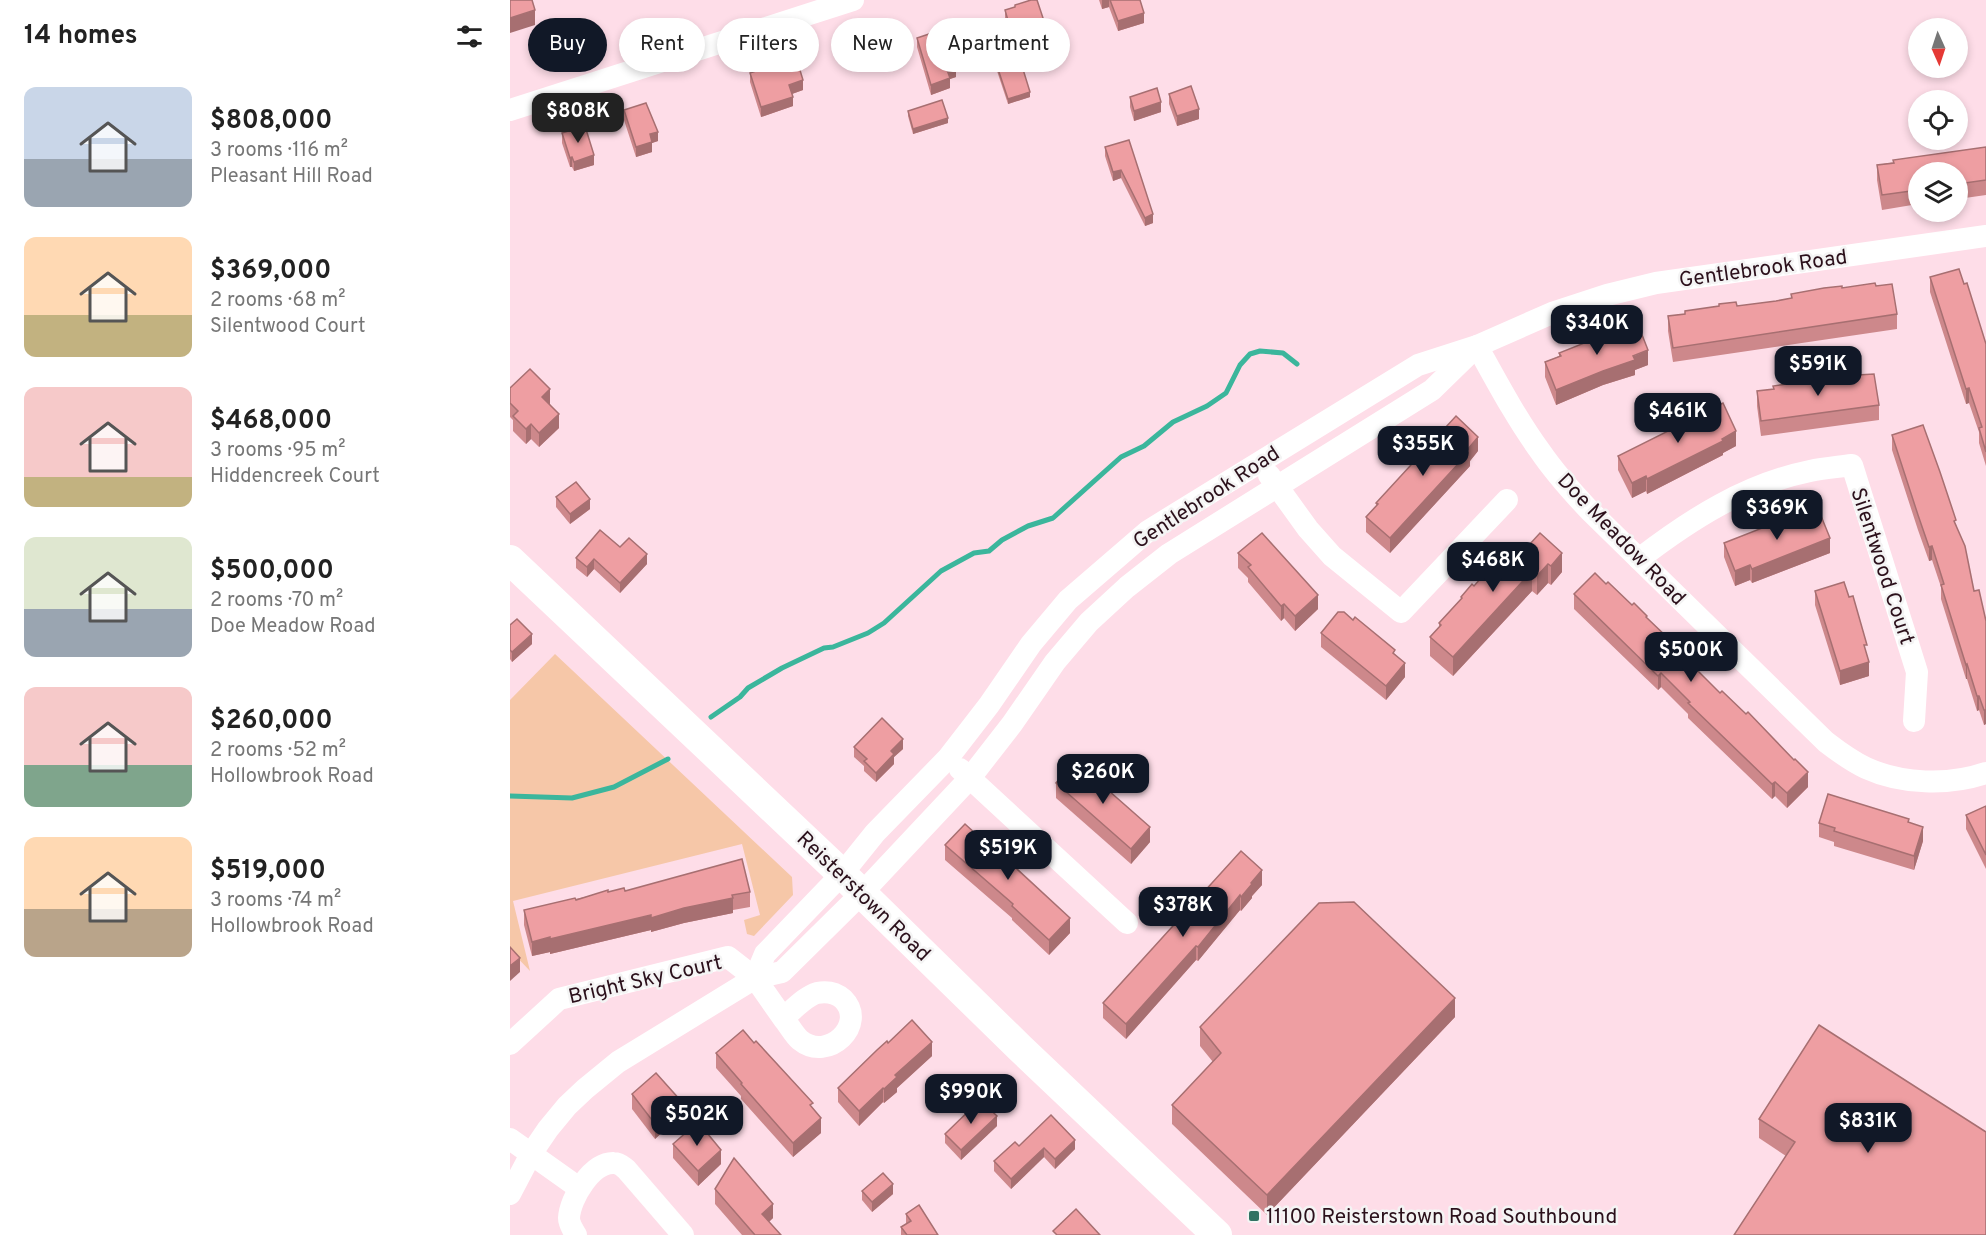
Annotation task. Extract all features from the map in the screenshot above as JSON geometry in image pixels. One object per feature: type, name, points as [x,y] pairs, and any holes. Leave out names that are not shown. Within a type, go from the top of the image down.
[{"type":"main road","name":"Reisterstown Road","points":[[510,560],[852,883],[1020,1048],[1217,1235]]},
{"type":"street","points":[[510,110],[853,0]]},
{"type":"street","name":"Gentlebrook Road","points":[[852,883],[875,833],[948,758],[1031,644],[1068,600],[1148,531],[1418,365],[1477,346],[1552,313],[1607,295],[1656,283],[1986,236]]},
{"type":"street","name":"Gentlebrook Road","points":[[852,883],[970,778],[1055,662],[1089,622],[1127,587],[1169,554],[1432,390],[1477,346]]},
{"type":"street","name":"Doe Meadow Road","points":[[1477,346],[1512,409],[1539,451],[1565,484],[1591,513],[1826,742],[1846,758],[1867,769],[1892,777],[1915,781],[1942,781],[1986,773]]},
{"type":"street","points":[[1259,462],[1308,529],[1332,556],[1401,612],[1507,500]]},
{"type":"street","name":"Silentwood Court","points":[[1639,559],[1703,513],[1747,492],[1776,480],[1811,471],[1852,465],[1917,672],[1914,721]]},
{"type":"street","points":[[948,758],[1127,923]]},
{"type":"street","points":[[510,1194],[531,1154],[567,1106],[610,1069],[755,978],[782,972],[852,883]]},
{"type":"street","name":"Bright Sky Court","points":[[510,1044],[559,999],[729,957],[755,978]]},
{"type":"street","points":[[755,978],[783,1018]]},
{"type":"street","points":[[510,1139],[579,1188]]},
{"type":"street","points":[[576,1235],[569,1220],[570,1210],[579,1188],[597,1168],[616,1163],[626,1169],[683,1235]]},
{"type":"shaded area","points":[[555,654],[792,877],[793,895],[754,936],[747,934],[744,920],[760,915],[742,844],[513,901],[530,971],[510,950],[510,700]]},
{"type":"building","points":[[510,0],[532,0],[535,10],[510,18]]},
{"type":"building","points":[[1037,0],[1043,18],[1007,18],[1005,10]]},
{"type":"building","points":[[1110,0],[1140,0],[1144,13],[1118,21]]},
{"type":"building","points":[[926,35],[926,68],[917,38]]},
{"type":"building","points":[[801,72],[803,80],[789,85],[793,97],[761,107],[750,73]]},
{"type":"building","points":[[927,72],[948,72],[950,78],[931,85]]},
{"type":"building","points":[[999,72],[1024,72],[1030,92],[1008,99]]},
{"type":"building","points":[[1191,86],[1199,109],[1177,116],[1169,94]]},
{"type":"building","points":[[1157,88],[1161,102],[1134,111],[1130,97]]},
{"type":"building","points":[[942,100],[948,118],[913,129],[908,111]]},
{"type":"building","points":[[646,103],[658,132],[650,134],[652,142],[636,147],[624,110]]},
{"type":"building","points":[[585,126],[594,155],[574,162],[572,157],[570,158],[562,133]]},
{"type":"building","points":[[1129,140],[1153,214],[1145,218],[1121,170],[1113,172],[1105,147]]},
{"type":"building","points":[[1986,147],[1986,180],[1968,183],[1968,162],[1908,162],[1908,191],[1882,195],[1877,165],[1894,163],[1893,160]]},
{"type":"building","points":[[1959,269],[1964,284],[1967,283],[1986,344],[1986,452],[1979,428],[1982,427],[1969,388],[1966,389],[1930,277]]},
{"type":"building","points":[[1875,283],[1876,286],[1892,284],[1897,314],[1673,348],[1668,316],[1719,306],[1719,304],[1736,302],[1737,306],[1776,301],[1792,298],[1791,294],[1824,288]]},
{"type":"building","points":[[1637,322],[1648,350],[1633,356],[1635,360],[1556,390],[1545,362],[1561,356],[1559,353]]},
{"type":"building","points":[[530,369],[550,389],[542,397],[559,414],[539,433],[531,424],[526,429],[513,416],[518,411],[510,403],[510,388]]},
{"type":"building","points":[[1874,374],[1879,405],[1761,421],[1757,391],[1774,389],[1773,386],[1840,376]]},
{"type":"building","points":[[1723,403],[1736,431],[1722,439],[1723,441],[1647,479],[1646,476],[1632,483],[1618,456],[1678,426],[1679,429],[1684,428],[1683,423]]},
{"type":"building","points":[[1456,416],[1478,437],[1468,449],[1470,451],[1390,538],[1366,517],[1378,504],[1376,503]]},
{"type":"building","points":[[1923,425],[1956,520],[1954,521],[1965,546],[1974,591],[1979,590],[1986,621],[1986,710],[1977,696],[1966,665],[1941,585],[1944,584],[1932,546],[1929,547],[1892,435]]},
{"type":"building","points":[[576,482],[590,499],[570,514],[556,497]]},
{"type":"building","points":[[1819,511],[1830,538],[1752,569],[1750,565],[1735,571],[1724,543],[1803,512],[1804,516]]},
{"type":"building","points":[[600,530],[620,547],[629,538],[647,554],[620,583],[594,559],[587,567],[576,558]]},
{"type":"building","points":[[1262,533],[1318,595],[1295,616],[1284,604],[1281,606],[1248,567],[1251,565],[1238,553]]},
{"type":"building","points":[[1540,533],[1562,553],[1551,566],[1548,564],[1537,576],[1532,571],[1453,657],[1430,637],[1441,625],[1439,623],[1472,584],[1474,586],[1508,550],[1515,555]]},
{"type":"building","points":[[1595,573],[1632,605],[1634,603],[1694,663],[1692,665],[1720,693],[1722,691],[1746,714],[1748,712],[1808,772],[1787,793],[1775,782],[1772,784],[1688,703],[1690,702],[1661,673],[1658,676],[1574,594]]},
{"type":"building","points":[[1844,582],[1849,597],[1853,596],[1867,645],[1864,645],[1869,662],[1840,671],[1815,591]]},
{"type":"building","points":[[1338,612],[1344,612],[1353,620],[1355,617],[1395,650],[1393,653],[1405,663],[1386,686],[1321,633]]},
{"type":"building","points":[[517,619],[532,634],[512,652],[510,650],[510,625]]},
{"type":"building","points":[[882,718],[903,739],[891,751],[894,754],[876,773],[864,761],[867,759],[854,747]]},
{"type":"building","points":[[1075,761],[1150,827],[1131,849],[1056,783]]},
{"type":"building","points":[[1828,794],[1909,819],[1908,822],[1923,827],[1914,856],[1834,831],[1835,828],[1819,823]]},
{"type":"building","points":[[1986,806],[1986,855],[1966,815]]},
{"type":"building","points":[[965,824],[977,835],[978,833],[1070,918],[1049,940],[1012,906],[1013,904],[945,845]]},
{"type":"building","points":[[1241,851],[1262,870],[1198,947],[1196,946],[1126,1024],[1103,1003]]},
{"type":"building","points":[[742,859],[750,892],[651,918],[651,915],[532,942],[524,910],[575,898],[576,900],[608,890],[608,892],[624,888],[625,891]]},
{"type":"building","points":[[1354,902],[1455,998],[1267,1195],[1172,1105],[1221,1053],[1200,1027],[1319,903]]},
{"type":"building","points":[[510,947],[520,958],[510,966]]},
{"type":"building","points":[[912,1020],[932,1042],[859,1111],[838,1088]]},
{"type":"building","points":[[1819,1025],[1986,1132],[1986,1235],[1734,1235],[1795,1142],[1759,1119]]},
{"type":"building","points":[[743,1030],[813,1103],[810,1105],[821,1118],[793,1143],[716,1053]]},
{"type":"building","points":[[656,1073],[681,1101],[655,1124],[632,1094]]},
{"type":"building","points":[[980,1100],[997,1116],[961,1150],[945,1134]]},
{"type":"building","points":[[1051,1115],[1075,1140],[1055,1159],[1044,1148],[1011,1179],[994,1161],[1015,1142],[1019,1146]]},
{"type":"building","points":[[698,1122],[721,1150],[698,1171],[673,1144]]},
{"type":"building","points":[[734,1158],[773,1204],[762,1214],[781,1235],[755,1235],[715,1189]]},
{"type":"building","points":[[883,1173],[893,1184],[872,1202],[862,1191]]},
{"type":"building","points":[[919,1205],[938,1235],[907,1235],[901,1227],[911,1221],[906,1214]]},
{"type":"building","points":[[1076,1209],[1100,1235],[1057,1235],[1053,1231]]},
{"type":"waterway","points":[[711,717],[740,697],[748,688],[782,668],[824,648],[833,647],[868,633],[884,623],[941,571],[974,553],[989,551],[1002,540],[1028,526],[1053,518],[1121,457],[1144,446],[1173,422],[1207,406],[1226,393],[1240,365],[1250,354],[1260,351],[1283,353],[1297,364]]},
{"type":"waterway","points":[[510,796],[572,798],[614,787],[668,759]]},
{"type":"place","name":"11100 Reisterstown Road Southbound","points":[[1254,1216]]}]
